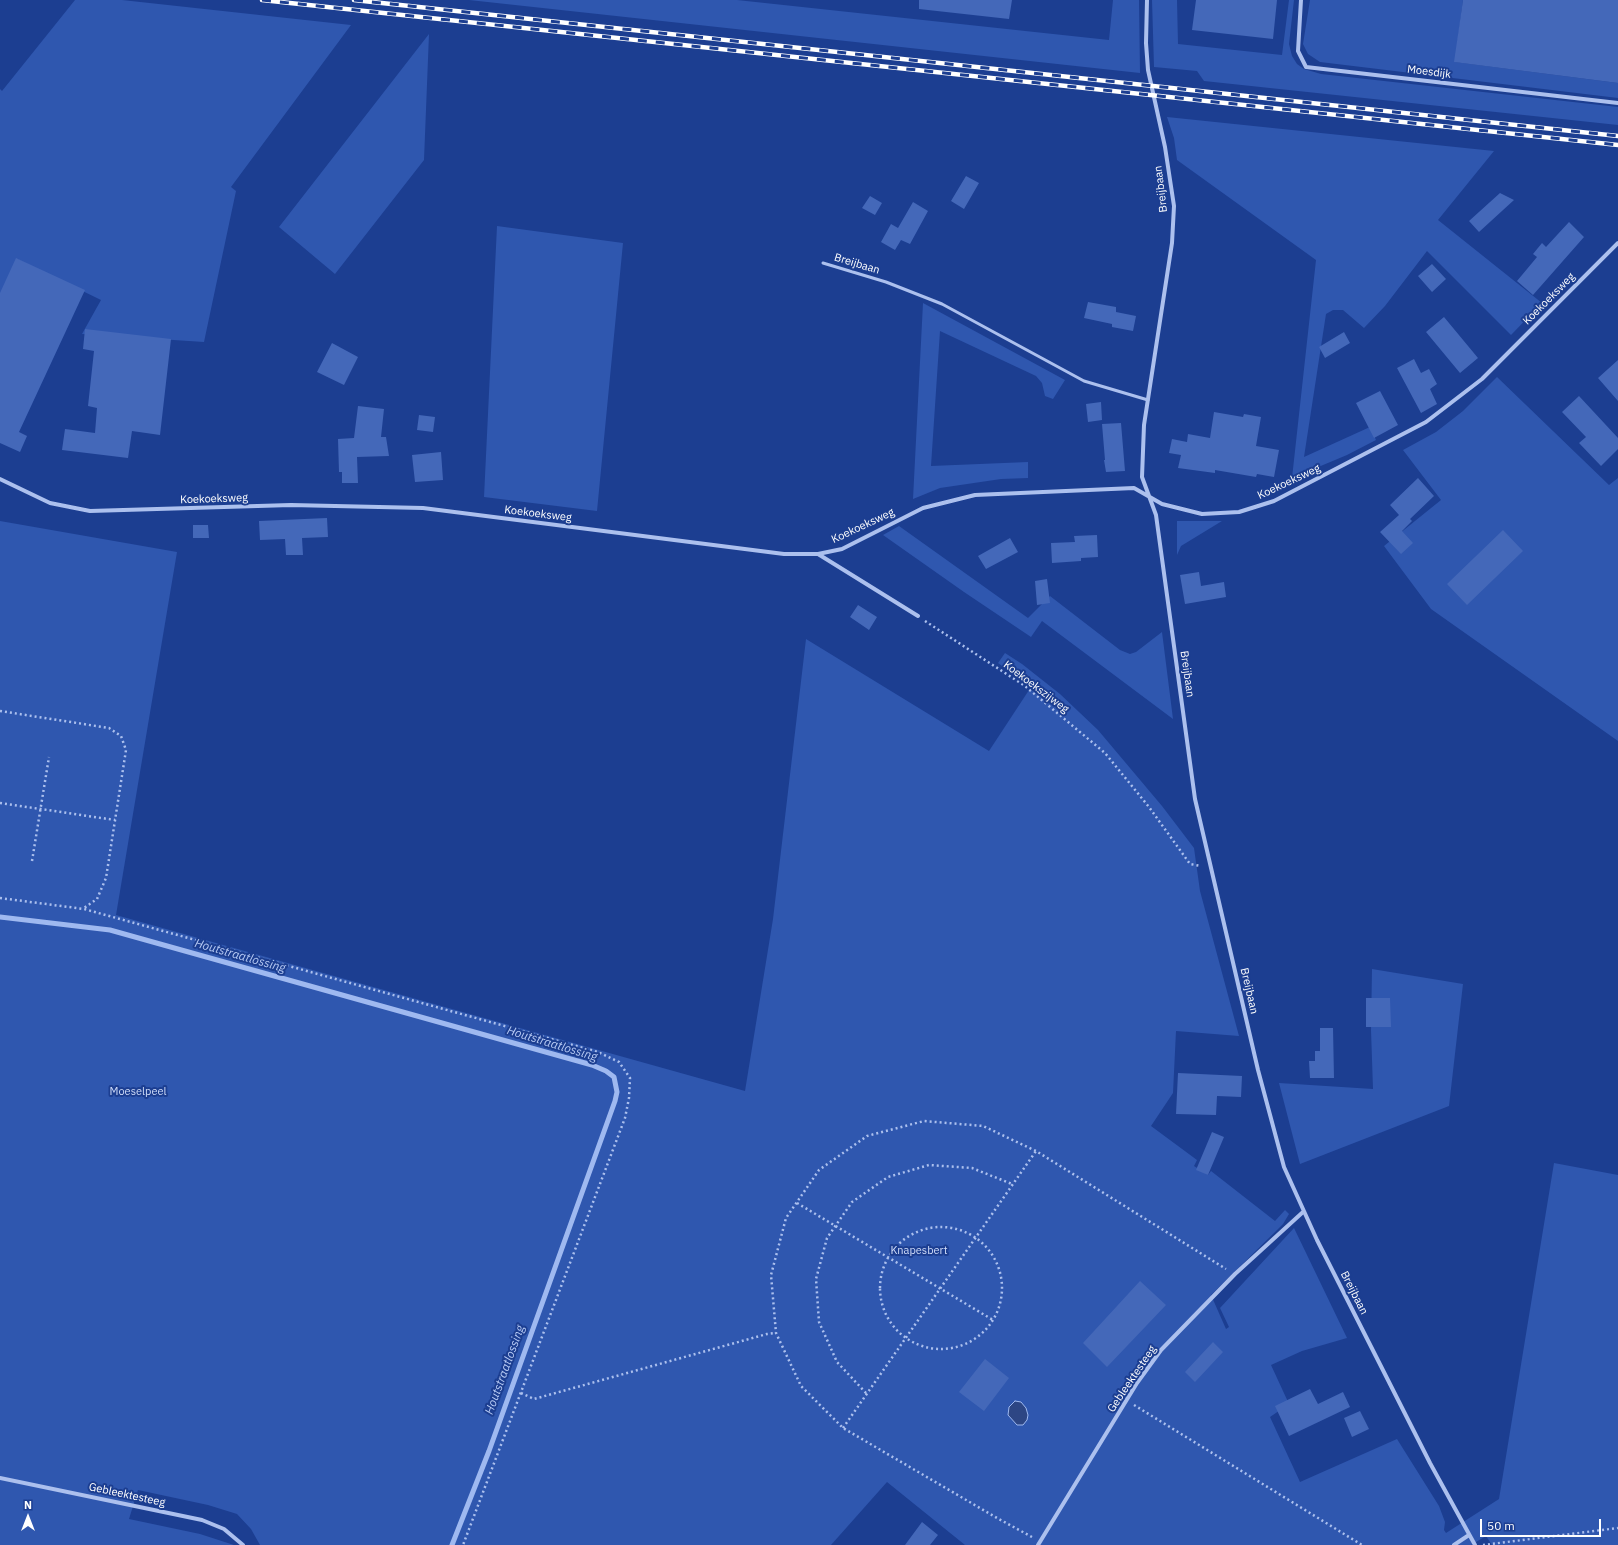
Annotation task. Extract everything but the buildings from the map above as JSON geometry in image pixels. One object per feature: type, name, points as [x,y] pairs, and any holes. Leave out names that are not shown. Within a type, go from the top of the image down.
[{"type":"street","name":"Breijbaan","points":[[1147,0],[1146,43],[1148,70],[1165,147],[1174,206],[1172,243],[1144,425],[1142,477],[1156,515],[1195,798],[1210,868],[1264,1092],[1284,1167],[1303,1212],[1430,1463],[1475,1545]]},
{"type":"street","name":"Moesdijk","points":[[1301,0],[1298,50],[1306,67],[1618,103]]},
{"type":"street","name":"Koekoeksweg","points":[[0,480],[50,503],[90,511],[291,506],[423,508],[784,554],[818,554],[842,548],[923,508],[975,495],[1134,488],[1162,504],[1202,514],[1238,512],[1274,502],[1426,422],[1482,379],[1618,243]]},
{"type":"street","points":[[818,554],[918,616]]},
{"type":"street","name":"Gebleektesteeg","points":[[1039,1543],[1126,1400],[1161,1350],[1235,1274],[1303,1212]]},
{"type":"street","name":"Gebleektesteeg","points":[[0,1478],[202,1520],[224,1529],[243,1545]]},
{"type":"street","points":[[1454,1545],[1469,1535]]},
{"type":"lane","name":"Breijbaan","points":[[823,262],[886,282],[942,304],[1084,381],[1148,400]]},
{"type":"path","name":"Koekoekszijweg","points":[[918,616],[1025,686],[1106,752],[1149,807],[1190,864],[1210,868]]},
{"type":"path","points":[[0,711],[109,728],[121,736],[126,750],[106,878],[97,899],[84,909]]},
{"type":"path","points":[[32,862],[49,757]]},
{"type":"path","points":[[0,803],[115,820]]},
{"type":"path","points":[[0,898],[84,909],[598,1052],[619,1062],[630,1078],[629,1098],[625,1118],[463,1545]]},
{"type":"path","points":[[1039,1543],[843,1428],[801,1386],[776,1333],[771,1275],[786,1218],[819,1170],[867,1136],[924,1121],[982,1126],[1036,1151],[1235,1274]]},
{"type":"path","points":[[843,1428],[1036,1151]]},
{"type":"path","points":[[866,1393],[837,1362],[819,1322],[816,1279],[828,1238],[852,1202],[888,1177],[929,1165],[972,1168],[1012,1184]]},
{"type":"path","points":[[797,1203],[993,1320]]},
{"type":"path","points":[[940,1226],[959,1228],[976,1237],[992,1252],[1001,1272],[1003,1293],[997,1314],[985,1332],[967,1344],[946,1349],[925,1347],[905,1338],[891,1324],[882,1308],[879,1288],[882,1269],[888,1257],[890,1252],[904,1238],[921,1229],[940,1226]]},
{"type":"path","points":[[521,1393],[534,1399],[767,1334],[776,1333]]},
{"type":"path","points":[[1126,1400],[1362,1545]]},
{"type":"path","points":[[1481,1545],[1618,1528]]},
{"type":"green space","points":[[75,0],[122,0],[351,25],[231,187],[236,191],[204,342],[82,334],[101,300],[17,259],[0,295],[0,89],[2,91]]},
{"type":"green space","points":[[469,0],[737,0],[1109,40],[1113,0],[1139,0],[1140,73]]},
{"type":"green space","points":[[1152,0],[1177,0],[1178,44],[1282,55],[1289,0],[1294,0],[1289,44],[1292,56],[1297,64],[1304,69],[1321,74],[1618,107],[1618,125],[1204,81],[1197,71],[1154,67]]},
{"type":"green space","points":[[1310,0],[1463,0],[1455,62],[1618,83],[1618,98],[1320,62],[1308,54],[1303,44]]},
{"type":"green space","points":[[429,34],[424,160],[335,274],[279,227]]},
{"type":"green space","points":[[1167,117],[1494,151],[1438,220],[1542,303],[1511,335],[1427,251],[1385,306],[1364,328],[1343,310],[1333,310],[1326,314],[1304,457],[1370,427],[1376,440],[1347,455],[1292,478],[1316,260],[1177,160],[1174,138]]},
{"type":"green space","points":[[497,226],[623,243],[597,511],[484,497]]},
{"type":"green space","points":[[923,303],[1065,380],[1053,399],[1045,396],[1042,383],[1036,376],[940,331],[931,466],[1028,462],[1028,478],[1001,479],[940,488],[913,499]]},
{"type":"green space","points":[[1497,377],[1609,485],[1618,478],[1618,741],[1431,609],[1384,546],[1441,500],[1403,450],[1436,432],[1463,411]]},
{"type":"green space","points":[[0,521],[177,552],[116,915],[745,1091],[773,919],[806,639],[989,751],[1031,687],[998,663],[1005,653],[1022,664],[1060,694],[1098,730],[1162,806],[1194,848],[1200,891],[1239,1036],[1176,1031],[1173,1093],[1151,1126],[1197,1160],[1194,1166],[1208,1175],[1211,1171],[1275,1221],[1285,1210],[1289,1214],[1283,1224],[1211,1295],[1226,1329],[1229,1327],[1220,1308],[1294,1228],[1347,1338],[1302,1351],[1271,1365],[1289,1404],[1270,1417],[1300,1482],[1397,1439],[1439,1506],[1445,1522],[1444,1530],[1446,1533],[1499,1499],[1554,1163],[1618,1175],[1618,1545],[1492,1545],[1486,1536],[1471,1545],[965,1545],[887,1482],[831,1545],[260,1545],[251,1529],[237,1514],[208,1505],[138,1490],[129,1519],[200,1534],[234,1545],[0,1545]]},
{"type":"green space","points":[[1177,521],[1222,521],[1181,546],[1177,555]]},
{"type":"green space","points":[[899,526],[1028,618],[1050,596],[1120,650],[1130,654],[1136,652],[1162,632],[1173,719],[1042,621],[1031,637],[883,535]]},
{"type":"green space","points":[[1372,969],[1463,984],[1449,1106],[1300,1164],[1279,1083],[1373,1089],[1371,1030]]},
{"type":"shaded area","points":[[1015,1401],[1021,1402],[1026,1408],[1028,1415],[1027,1420],[1023,1425],[1017,1425],[1008,1415],[1009,1407]]},
{"type":"waterway","name":"Houtstraatlossing","points":[[0,917],[110,930],[592,1065],[606,1071],[614,1077],[617,1092],[615,1101],[489,1451],[452,1545]]},
{"type":"railway","points":[[262,0],[1618,145]]},
{"type":"railway","points":[[354,0],[1618,136]]},
{"type":"park label","name":"Moeselpeel","points":[[138,1092]]},
{"type":"park label","name":"Knapesbert","points":[[919,1251]]}]
